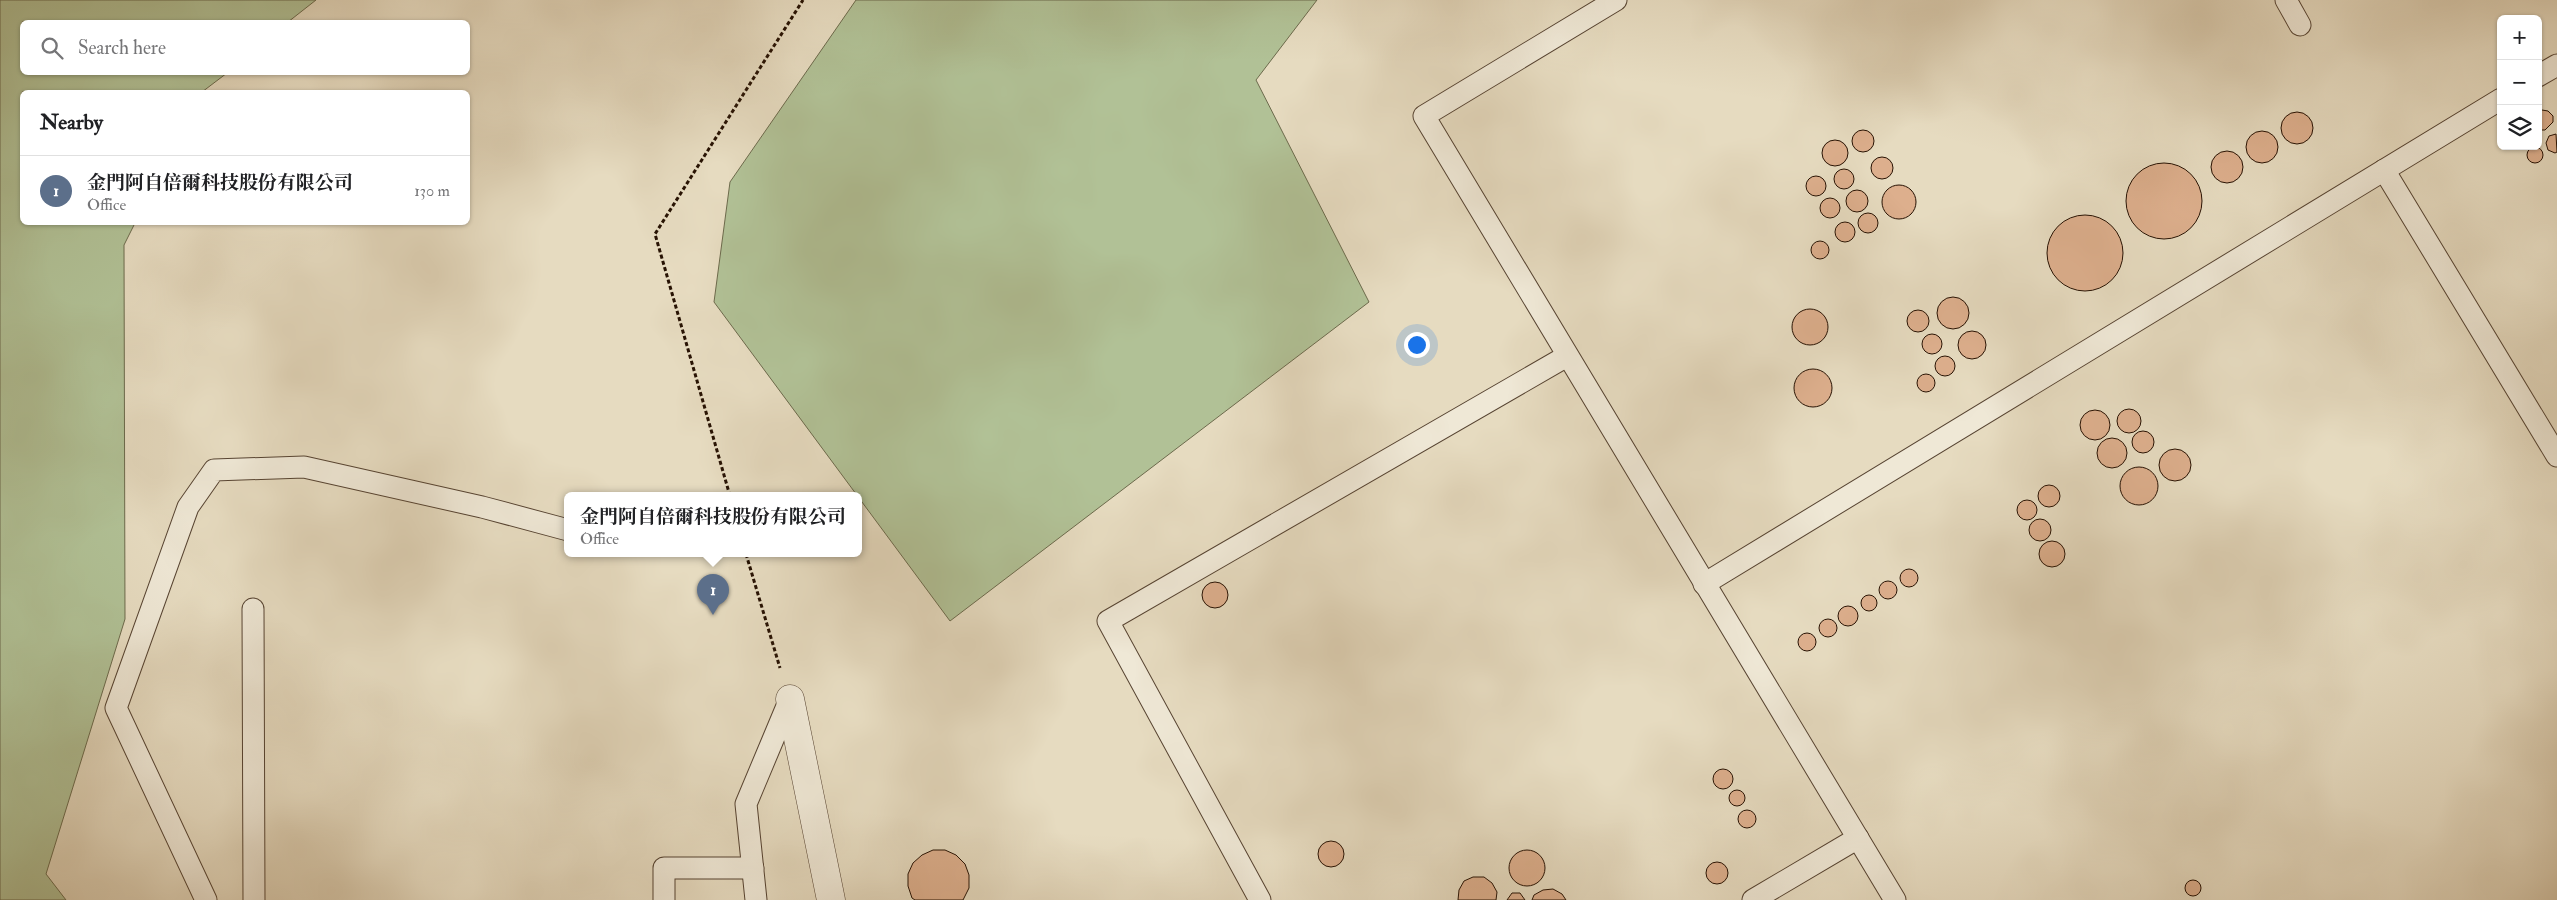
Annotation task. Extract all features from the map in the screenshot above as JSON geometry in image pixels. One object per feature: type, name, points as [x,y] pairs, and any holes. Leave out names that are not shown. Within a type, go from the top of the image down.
[{"type":"street","points":[[790,699],[831,900]]},
{"type":"lane","points":[[1616,0],[1424,116],[1895,900]]},
{"type":"lane","points":[[2286,0],[2300,25]]},
{"type":"lane","points":[[2542,74],[2557,65]]},
{"type":"lane","points":[[1704,584],[2497,101]]},
{"type":"lane","points":[[2384,170],[2557,456]]},
{"type":"lane","points":[[1260,900],[1108,621],[1567,356]]},
{"type":"lane","points":[[206,900],[116,708],[188,507],[214,470],[304,467],[482,507],[564,529]]},
{"type":"lane","points":[[253,609],[254,900]]},
{"type":"lane","points":[[756,900],[746,804],[790,699]]},
{"type":"lane","points":[[1753,900],[1858,838]]},
{"type":"lane","points":[[664,900],[664,868],[753,868]]},
{"type":"path","points":[[729,492],[655,234],[802,0]]},
{"type":"path","points":[[747,557],[774,652],[790,699]]},
{"type":"green space","points":[[0,0],[316,0],[291,20],[20,20],[20,75],[224,75],[205,90],[20,90],[20,225],[134,225],[124,245],[125,619],[46,874],[66,900],[0,900]]},
{"type":"green space","points":[[856,0],[1317,0],[1256,80],[1369,302],[950,621],[862,502],[862,492],[855,492],[714,302],[730,182]]},
{"type":"building","points":[[2542,110],[2548,111],[2553,116],[2553,122],[2545,130],[2542,130]]},
{"type":"building","points":[[2297,112],[2303,113],[2308,117],[2312,122],[2312,134],[2308,139],[2303,143],[2297,144],[2291,143],[2286,139],[2282,134],[2281,128],[2282,122],[2286,117],[2291,113]]},
{"type":"building","points":[[1859,130],[1867,130],[1874,137],[1874,145],[1867,152],[1859,152],[1852,145],[1852,137]]},
{"type":"building","points":[[2262,131],[2274,135],[2278,147],[2274,159],[2262,163],[2250,159],[2246,147],[2250,135]]},
{"type":"building","points":[[2556,134],[2557,152],[2555,153],[2548,150],[2546,143],[2549,136]]},
{"type":"building","points":[[1835,140],[1844,144],[1848,153],[1844,162],[1835,166],[1826,162],[1822,153],[1826,144]]},
{"type":"building","points":[[2528,150],[2542,150],[2543,158],[2538,163],[2532,163],[2527,158]]},
{"type":"building","points":[[2227,151],[2233,152],[2238,156],[2242,161],[2242,173],[2238,178],[2233,182],[2227,183],[2221,182],[2216,178],[2212,173],[2211,167],[2212,161],[2216,156],[2221,152]]},
{"type":"building","points":[[1878,157],[1886,157],[1893,164],[1893,172],[1886,179],[1878,179],[1871,172],[1871,164]]},
{"type":"building","points":[[2164,163],[2178,166],[2191,174],[2199,187],[2202,201],[2199,215],[2191,228],[2178,236],[2164,239],[2150,236],[2137,228],[2129,215],[2126,201],[2129,187],[2137,174],[2150,166]]},
{"type":"building","points":[[1844,169],[1851,172],[1854,179],[1851,186],[1844,189],[1837,186],[1834,179],[1837,172]]},
{"type":"building","points":[[1816,176],[1823,179],[1826,186],[1823,193],[1816,196],[1809,193],[1806,186],[1809,179]]},
{"type":"building","points":[[1899,185],[1911,190],[1916,202],[1911,214],[1899,219],[1887,214],[1882,202],[1887,190]]},
{"type":"building","points":[[1857,190],[1865,193],[1868,201],[1865,209],[1857,212],[1849,209],[1846,201],[1849,193]]},
{"type":"building","points":[[1826,198],[1834,198],[1840,204],[1840,212],[1834,218],[1826,218],[1820,212],[1820,204]]},
{"type":"building","points":[[1864,213],[1872,213],[1878,219],[1878,227],[1872,233],[1864,233],[1858,227],[1858,219]]},
{"type":"building","points":[[2085,215],[2100,218],[2112,226],[2120,238],[2123,253],[2120,268],[2112,280],[2100,288],[2085,291],[2070,288],[2058,280],[2050,268],[2047,253],[2050,238],[2058,226],[2070,218]]},
{"type":"building","points":[[1845,222],[1852,225],[1855,232],[1852,239],[1845,242],[1838,239],[1835,232],[1838,225]]},
{"type":"building","points":[[1816,241],[1824,241],[1829,246],[1827,257],[1816,259],[1811,254],[1811,246]]},
{"type":"building","points":[[1953,297],[1959,298],[1964,302],[1968,307],[1968,319],[1964,324],[1959,328],[1953,329],[1947,328],[1942,324],[1938,319],[1937,313],[1938,307],[1942,302],[1947,298]]},
{"type":"building","points":[[1810,309],[1823,314],[1828,327],[1823,340],[1810,345],[1797,340],[1792,327],[1797,314]]},
{"type":"building","points":[[1918,310],[1926,313],[1929,321],[1926,329],[1918,332],[1910,329],[1907,321],[1910,313]]},
{"type":"building","points":[[1972,331],[1982,335],[1986,345],[1982,355],[1972,359],[1962,355],[1958,345],[1962,335]]},
{"type":"building","points":[[1932,334],[1939,337],[1942,344],[1939,351],[1932,354],[1925,351],[1922,344],[1925,337]]},
{"type":"building","points":[[1941,356],[1949,356],[1955,362],[1955,370],[1949,376],[1941,376],[1935,370],[1935,362]]},
{"type":"building","points":[[1813,369],[1826,375],[1832,388],[1826,401],[1813,407],[1800,401],[1794,388],[1800,375]]},
{"type":"building","points":[[1926,374],[1932,377],[1935,383],[1932,389],[1926,392],[1920,389],[1917,383],[1920,377]]},
{"type":"building","points":[[2129,409],[2137,413],[2141,421],[2137,429],[2129,433],[2121,429],[2117,421],[2121,413]]},
{"type":"building","points":[[2095,410],[2106,414],[2110,425],[2106,436],[2095,440],[2084,436],[2080,425],[2084,414]]},
{"type":"building","points":[[2139,431],[2147,431],[2154,438],[2154,446],[2147,453],[2139,453],[2132,446],[2132,438]]},
{"type":"building","points":[[2112,438],[2118,439],[2126,447],[2126,459],[2118,467],[2112,468],[2106,467],[2098,459],[2097,453],[2098,447],[2106,439]]},
{"type":"building","points":[[2175,449],[2187,453],[2191,465],[2187,477],[2175,481],[2163,477],[2159,465],[2163,453]]},
{"type":"building","points":[[2139,467],[2152,473],[2158,486],[2152,499],[2139,505],[2126,499],[2120,486],[2126,473]]},
{"type":"building","points":[[2049,485],[2057,488],[2060,496],[2057,504],[2049,507],[2041,504],[2038,496],[2041,488]]},
{"type":"building","points":[[2027,500],[2034,503],[2037,510],[2034,517],[2027,520],[2020,517],[2017,510],[2020,503]]},
{"type":"building","points":[[2040,519],[2048,522],[2051,530],[2048,538],[2040,541],[2032,538],[2029,530],[2032,522]]},
{"type":"building","points":[[2052,541],[2062,544],[2065,554],[2062,564],[2052,567],[2042,564],[2039,554],[2042,544]]},
{"type":"building","points":[[1905,569],[1913,569],[1918,574],[1916,585],[1905,587],[1900,582],[1900,574]]},
{"type":"building","points":[[1888,581],[1894,584],[1897,590],[1894,596],[1888,599],[1882,596],[1879,590],[1882,584]]},
{"type":"building","points":[[1215,582],[1224,586],[1228,595],[1224,604],[1215,608],[1206,604],[1202,595],[1206,586]]},
{"type":"building","points":[[1866,595],[1872,595],[1877,600],[1875,609],[1866,611],[1861,606],[1861,600]]},
{"type":"building","points":[[1848,606],[1855,609],[1858,616],[1855,623],[1848,626],[1841,623],[1838,616],[1841,609]]},
{"type":"building","points":[[1828,619],[1834,622],[1837,628],[1834,634],[1828,637],[1822,634],[1819,628],[1822,622]]},
{"type":"building","points":[[1807,633],[1813,636],[1816,642],[1813,648],[1807,651],[1801,648],[1798,642],[1801,636]]},
{"type":"building","points":[[1723,769],[1730,772],[1733,779],[1730,786],[1723,789],[1716,786],[1713,779],[1716,772]]},
{"type":"building","points":[[1737,790],[1743,792],[1745,798],[1743,804],[1737,806],[1731,804],[1729,798],[1731,792]]},
{"type":"building","points":[[1743,810],[1751,810],[1756,815],[1754,826],[1743,828],[1738,823],[1738,815]]},
{"type":"building","points":[[1331,841],[1340,845],[1344,854],[1340,863],[1331,867],[1322,863],[1318,854],[1322,845]]},
{"type":"building","points":[[933,850],[945,850],[956,855],[965,864],[969,875],[969,888],[963,900],[915,900],[912,898],[908,886],[908,874],[913,863],[922,855]]},
{"type":"building","points":[[1527,850],[1539,856],[1545,868],[1539,880],[1527,886],[1515,880],[1509,868],[1515,856]]},
{"type":"building","points":[[1717,862],[1725,865],[1728,873],[1725,881],[1717,884],[1709,881],[1706,873],[1709,865]]},
{"type":"building","points":[[1473,877],[1484,877],[1492,883],[1497,892],[1496,900],[1458,900],[1459,890],[1464,881]]},
{"type":"building","points":[[2193,880],[2199,882],[2201,888],[2199,894],[2193,896],[2187,894],[2185,888],[2187,882]]},
{"type":"building","points":[[1553,889],[1562,894],[1566,900],[1532,900],[1534,895],[1543,890]]},
{"type":"building","points":[[1512,893],[1520,893],[1525,900],[1507,900]]},
{"type":"place","name":"金門阿自倍爾科技股份有限公司","points":[[713,615]]}]
